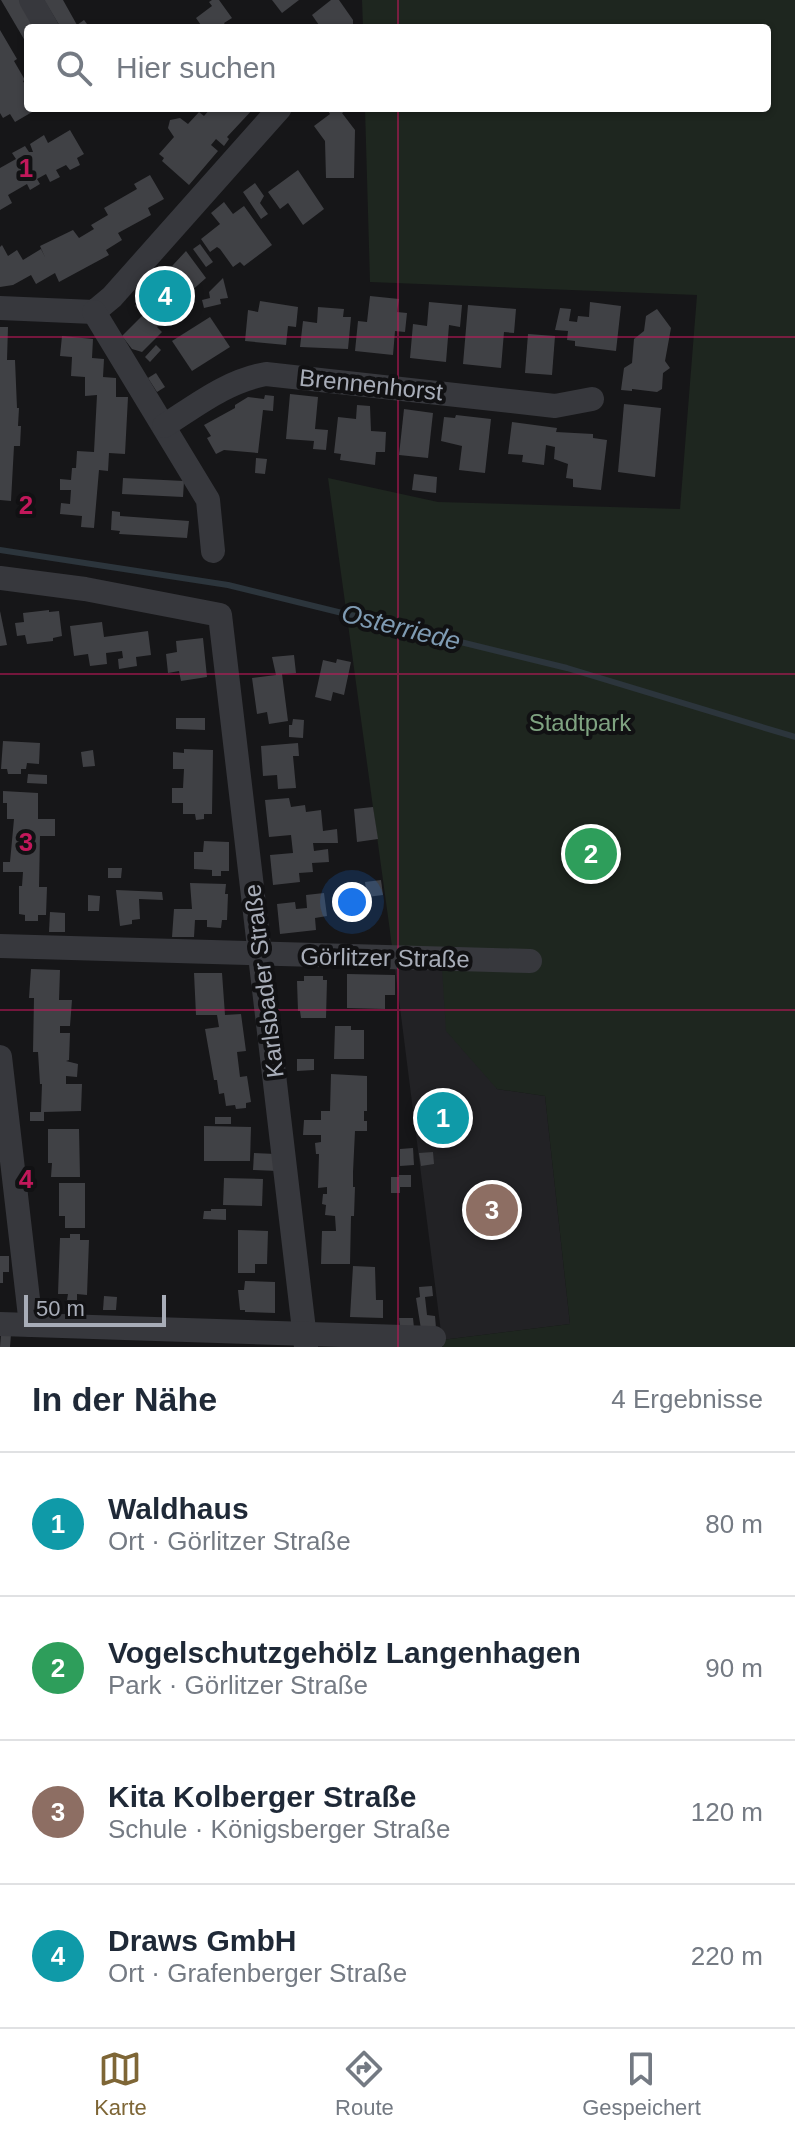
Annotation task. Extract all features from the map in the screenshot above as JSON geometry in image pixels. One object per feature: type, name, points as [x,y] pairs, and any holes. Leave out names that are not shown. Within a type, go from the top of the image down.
[{"type":"street","points":[[31,0],[45,24]]},
{"type":"street","points":[[0,308],[94,312],[112,297],[276,112]]},
{"type":"street","points":[[94,312],[208,500],[213,551]]},
{"type":"street","name":"Brennenhorst","points":[[164,426],[225,387],[244,378],[266,374],[555,406],[592,399]]},
{"type":"street","name":"Karlsbader Straße","points":[[0,578],[85,589],[220,615],[306,1341]]},
{"type":"street","name":"Görlitzer Straße","points":[[0,946],[530,961]]},
{"type":"street","points":[[0,1057],[31,1325]]},
{"type":"street","points":[[0,1324],[306,1341],[434,1338]]},
{"type":"shaded area","points":[[395,968],[442,968],[497,1089],[545,1096],[570,1324],[442,1340]]},
{"type":"green space","name":"Stadtpark","points":[[362,0],[795,0],[795,1347],[443,1347],[442,1340],[570,1324],[545,1096],[497,1089],[446,1031],[442,968],[395,968],[328,478],[438,502],[680,509],[697,295],[370,282],[365,112],[771,112],[771,24],[363,24]]},
{"type":"building","points":[[1,0],[19,0],[34,24],[24,24],[24,39]]},
{"type":"building","points":[[44,0],[63,0],[76,24],[59,24]]},
{"type":"building","points":[[219,0],[232,18],[225,24],[200,24],[196,18],[212,6],[209,2]]},
{"type":"building","points":[[272,0],[299,0],[282,13]]},
{"type":"building","points":[[331,0],[339,0],[353,24],[318,24],[312,15]]},
{"type":"building","points":[[0,30],[24,78],[24,112],[32,112],[15,122],[10,114],[3,118],[0,113]]},
{"type":"building","points":[[199,112],[204,116],[208,112],[250,112],[227,137],[229,139],[224,146],[216,139],[211,145],[218,151],[189,185],[162,161],[164,158],[159,154],[174,137],[168,128],[170,120],[180,118],[188,124]]},
{"type":"building","points":[[329,112],[343,112],[355,130],[354,178],[326,178],[325,141],[314,126]]},
{"type":"building","points":[[70,130],[84,154],[77,158],[80,165],[70,170],[66,165],[56,170],[60,177],[50,182],[46,174],[37,179],[40,184],[30,190],[27,184],[8,195],[12,203],[0,210],[0,168],[16,159],[12,153],[25,146],[33,152],[30,144],[44,135],[48,143]]},
{"type":"building","points":[[298,170],[324,209],[303,225],[288,203],[280,209],[268,192]]},
{"type":"building","points":[[150,175],[164,199],[148,208],[151,215],[118,233],[122,240],[106,250],[109,255],[59,282],[55,273],[36,284],[31,275],[13,285],[0,287],[2,245],[8,256],[17,250],[23,260],[41,249],[45,257],[40,246],[73,230],[79,238],[94,229],[91,225],[108,215],[104,208],[137,189],[134,184]]},
{"type":"building","points":[[255,183],[264,196],[260,203],[268,214],[261,219],[243,192]]},
{"type":"building","points":[[224,202],[233,214],[244,206],[272,245],[244,266],[240,262],[233,267],[220,249],[217,247],[210,252],[201,239],[220,224],[211,213]]},
{"type":"building","points":[[200,244],[213,262],[206,267],[193,249]]},
{"type":"building","points":[[186,251],[206,278],[181,300],[183,308],[179,313],[173,311],[157,327],[162,332],[142,352],[132,349],[122,336],[144,314],[135,306]]},
{"type":"building","points":[[223,278],[228,298],[220,299],[221,304],[204,308],[202,300],[210,298],[209,292]]},
{"type":"building","points":[[370,296],[399,299],[397,312],[407,313],[405,332],[395,331],[393,355],[355,351],[358,321],[367,322]]},
{"type":"building","points":[[260,301],[298,307],[296,327],[288,326],[286,345],[245,341],[248,310],[258,312]]},
{"type":"building","points":[[429,302],[462,305],[460,327],[449,325],[446,362],[410,358],[413,324],[427,326]]},
{"type":"building","points":[[590,302],[621,306],[616,351],[575,346],[575,341],[567,340],[568,331],[555,330],[560,308],[571,309],[569,321],[577,322],[578,316],[589,317]]},
{"type":"building","points":[[468,305],[516,309],[514,333],[504,332],[501,368],[463,364]]},
{"type":"building","points":[[318,307],[344,309],[343,317],[351,317],[348,349],[300,347],[303,321],[317,323]]},
{"type":"building","points":[[657,309],[671,328],[665,361],[670,368],[663,373],[662,389],[657,392],[621,390],[624,368],[632,363],[634,339],[644,331],[646,316]]},
{"type":"building","points":[[210,317],[230,347],[192,371],[172,341]]},
{"type":"building","points":[[0,327],[8,327],[7,360],[15,360],[18,426],[21,426],[20,446],[14,446],[11,501],[0,500]]},
{"type":"building","points":[[528,334],[555,336],[552,375],[525,373]]},
{"type":"building","points":[[62,336],[93,339],[92,358],[104,359],[103,377],[116,378],[116,397],[128,397],[125,454],[109,453],[108,471],[99,470],[94,528],[81,527],[82,516],[60,514],[61,503],[70,504],[71,490],[60,490],[60,479],[71,480],[72,468],[76,468],[77,451],[94,452],[97,395],[85,396],[85,377],[71,376],[72,357],[60,356]]},
{"type":"building","points":[[156,345],[161,350],[150,362],[145,357]]},
{"type":"building","points":[[156,373],[165,387],[157,392],[148,378]]},
{"type":"building","points":[[290,394],[318,397],[315,429],[328,430],[326,450],[313,449],[314,441],[286,439]]},
{"type":"building","points":[[265,395],[274,396],[273,411],[263,410],[258,453],[224,450],[216,454],[204,425],[248,397],[264,399]]},
{"type":"building","points":[[624,404],[661,408],[655,477],[618,472]]},
{"type":"building","points":[[357,405],[370,406],[371,431],[386,432],[385,452],[376,452],[375,465],[340,460],[341,454],[334,453],[338,417],[356,419]]},
{"type":"building","points":[[404,409],[433,413],[428,458],[399,455]]},
{"type":"building","points":[[456,415],[491,419],[485,473],[459,470],[462,446],[441,441],[444,417],[455,418]]},
{"type":"building","points":[[512,422],[557,428],[556,432],[593,434],[593,438],[607,440],[601,490],[573,487],[573,479],[566,478],[568,464],[554,459],[555,447],[546,445],[544,465],[522,462],[523,455],[508,454]]},
{"type":"building","points":[[256,458],[267,459],[265,474],[255,473]]},
{"type":"building","points":[[414,474],[437,477],[436,493],[412,490]]},
{"type":"building","points":[[123,478],[184,481],[183,497],[122,494]]},
{"type":"building","points":[[112,511],[120,512],[120,516],[189,521],[187,538],[119,534],[120,531],[111,530]]},
{"type":"building","points":[[0,611],[7,645],[0,646]]},
{"type":"building","points":[[59,611],[62,636],[53,638],[53,641],[27,644],[25,635],[17,636],[15,623],[24,622],[23,613]]},
{"type":"building","points":[[102,622],[104,637],[148,631],[151,655],[136,657],[137,666],[119,669],[118,659],[123,658],[122,651],[106,653],[107,664],[90,666],[88,654],[74,656],[70,626]]},
{"type":"building","points":[[203,638],[207,677],[181,681],[179,671],[168,673],[166,654],[177,652],[176,641]]},
{"type":"building","points":[[294,655],[296,673],[282,674],[288,721],[269,724],[267,712],[257,714],[252,678],[276,675],[272,657]]},
{"type":"building","points":[[337,659],[351,662],[344,695],[333,692],[331,701],[315,697],[323,660],[336,663]]},
{"type":"building","points":[[176,718],[205,718],[205,730],[176,729]]},
{"type":"building","points":[[293,719],[304,720],[303,738],[289,737],[289,725],[292,725]]},
{"type":"building","points":[[3,741],[40,743],[39,764],[27,763],[21,774],[8,774],[7,769],[1,769]]},
{"type":"building","points":[[298,743],[299,756],[293,756],[296,788],[278,789],[277,775],[263,776],[261,746]]},
{"type":"building","points":[[184,749],[213,750],[212,814],[204,814],[204,819],[196,820],[195,814],[183,814],[183,803],[172,803],[172,788],[183,788],[184,769],[173,769],[173,752],[184,753]]},
{"type":"building","points":[[93,750],[95,766],[83,767],[81,752]]},
{"type":"building","points":[[28,774],[47,775],[47,784],[27,783]]},
{"type":"building","points":[[3,791],[38,793],[38,819],[55,819],[55,836],[40,836],[39,887],[47,887],[46,915],[38,915],[38,921],[25,921],[25,915],[19,914],[19,886],[22,886],[23,872],[3,872],[3,862],[10,862],[14,819],[7,819]]},
{"type":"building","points":[[289,798],[291,807],[305,805],[306,812],[321,810],[323,831],[337,829],[338,843],[313,843],[314,851],[328,849],[329,862],[312,863],[313,872],[299,873],[300,882],[273,885],[270,855],[293,853],[291,835],[269,837],[265,800]]},
{"type":"building","points":[[373,807],[378,839],[357,842],[354,809]]},
{"type":"building","points":[[204,841],[229,842],[229,871],[221,871],[221,876],[212,876],[212,870],[194,869],[194,852],[203,852]]},
{"type":"building","points":[[108,868],[122,868],[121,878],[108,878]]},
{"type":"building","points":[[381,880],[383,895],[367,897],[365,882]]},
{"type":"building","points":[[190,883],[226,884],[227,920],[222,920],[221,928],[207,927],[207,920],[195,920],[194,937],[172,937],[174,909],[192,909]]},
{"type":"building","points":[[116,890],[162,892],[163,900],[139,899],[140,919],[120,926]]},
{"type":"building","points":[[324,893],[327,916],[315,918],[316,930],[280,934],[277,904],[295,902],[296,909],[307,908],[306,895]]},
{"type":"building","points":[[88,895],[100,896],[99,911],[88,911]]},
{"type":"building","points":[[369,899],[370,911],[361,912],[360,900]]},
{"type":"building","points":[[50,912],[65,913],[65,932],[49,932]]},
{"type":"building","points":[[31,969],[60,970],[59,1000],[72,1000],[70,1026],[60,1026],[60,1033],[70,1033],[69,1060],[66,1061],[78,1064],[77,1077],[66,1076],[66,1084],[82,1084],[81,1111],[44,1112],[44,1121],[30,1121],[30,1112],[41,1112],[42,1084],[38,1052],[33,1052],[34,998],[29,998]]},
{"type":"building","points":[[194,973],[222,973],[225,1015],[241,1014],[246,1051],[237,1052],[240,1077],[247,1076],[251,1102],[246,1103],[246,1108],[226,1106],[224,1093],[219,1094],[205,1029],[219,1027],[217,1015],[196,1015]]},
{"type":"building","points":[[347,974],[395,975],[395,995],[385,995],[385,1009],[347,1008]]},
{"type":"building","points":[[304,976],[323,976],[323,980],[327,980],[326,1018],[301,1018],[297,981],[304,981]]},
{"type":"building","points":[[335,1026],[364,1030],[364,1059],[334,1059]]},
{"type":"building","points":[[297,1059],[314,1059],[314,1070],[297,1071]]},
{"type":"building","points":[[331,1074],[367,1076],[364,1121],[367,1121],[367,1131],[355,1131],[350,1264],[321,1264],[322,1231],[336,1231],[335,1216],[325,1215],[326,1205],[322,1204],[327,1187],[318,1188],[319,1154],[316,1154],[315,1143],[321,1142],[321,1135],[303,1135],[304,1120],[321,1120],[321,1111],[330,1111]]},
{"type":"building","points":[[452,1094],[453,1104],[466,1102],[469,1128],[457,1130],[458,1139],[447,1141],[446,1132],[421,1135],[417,1108],[442,1105],[441,1096]]},
{"type":"building","points":[[215,1117],[231,1117],[231,1124],[215,1124]]},
{"type":"building","points":[[204,1126],[251,1127],[250,1161],[204,1161]]},
{"type":"building","points":[[48,1129],[79,1129],[80,1177],[51,1177]]},
{"type":"building","points":[[413,1148],[414,1165],[400,1166],[400,1149]]},
{"type":"building","points":[[433,1152],[434,1164],[421,1166],[419,1153]]},
{"type":"building","points":[[254,1153],[275,1154],[278,1171],[253,1170]]},
{"type":"building","points":[[411,1175],[411,1187],[400,1187],[400,1193],[391,1193],[391,1177]]},
{"type":"building","points":[[224,1178],[263,1179],[262,1206],[223,1205]]},
{"type":"building","points":[[59,1183],[85,1183],[85,1228],[65,1228],[65,1216],[59,1216]]},
{"type":"building","points":[[226,1209],[226,1220],[203,1219],[204,1211]]},
{"type":"building","points":[[238,1230],[268,1231],[267,1264],[255,1264],[255,1273],[238,1273]]},
{"type":"building","points":[[70,1234],[80,1234],[80,1240],[89,1240],[87,1295],[77,1294],[77,1300],[67,1300],[68,1294],[58,1294],[60,1238],[70,1238]]},
{"type":"building","points":[[0,1256],[9,1256],[9,1272],[3,1272],[3,1283],[0,1283]]},
{"type":"building","points":[[353,1266],[375,1267],[376,1300],[383,1300],[383,1318],[350,1317]]},
{"type":"building","points":[[245,1281],[275,1282],[275,1313],[240,1310],[238,1290],[244,1290]]},
{"type":"building","points":[[432,1286],[433,1296],[425,1297],[427,1315],[435,1316],[436,1328],[421,1329],[416,1298],[420,1297],[419,1287]]},
{"type":"building","points":[[104,1296],[117,1297],[116,1310],[103,1310]]},
{"type":"building","points":[[399,1318],[413,1318],[414,1328],[400,1328]]},
{"type":"building","points":[[11,1334],[10,1347],[0,1347],[1,1335]]},
{"type":"waterway","name":"Osterriede","points":[[0,550],[228,585],[567,668],[795,737]]},
{"type":"place","name":"Draws GmbH","points":[[165,296]]},
{"type":"place","name":"Vogelschutzgehölz Langenhagen","points":[[591,854]]},
{"type":"place","name":"Waldhaus","points":[[443,1118]]},
{"type":"place","name":"Kita Kolberger Straße","points":[[492,1210]]}]
